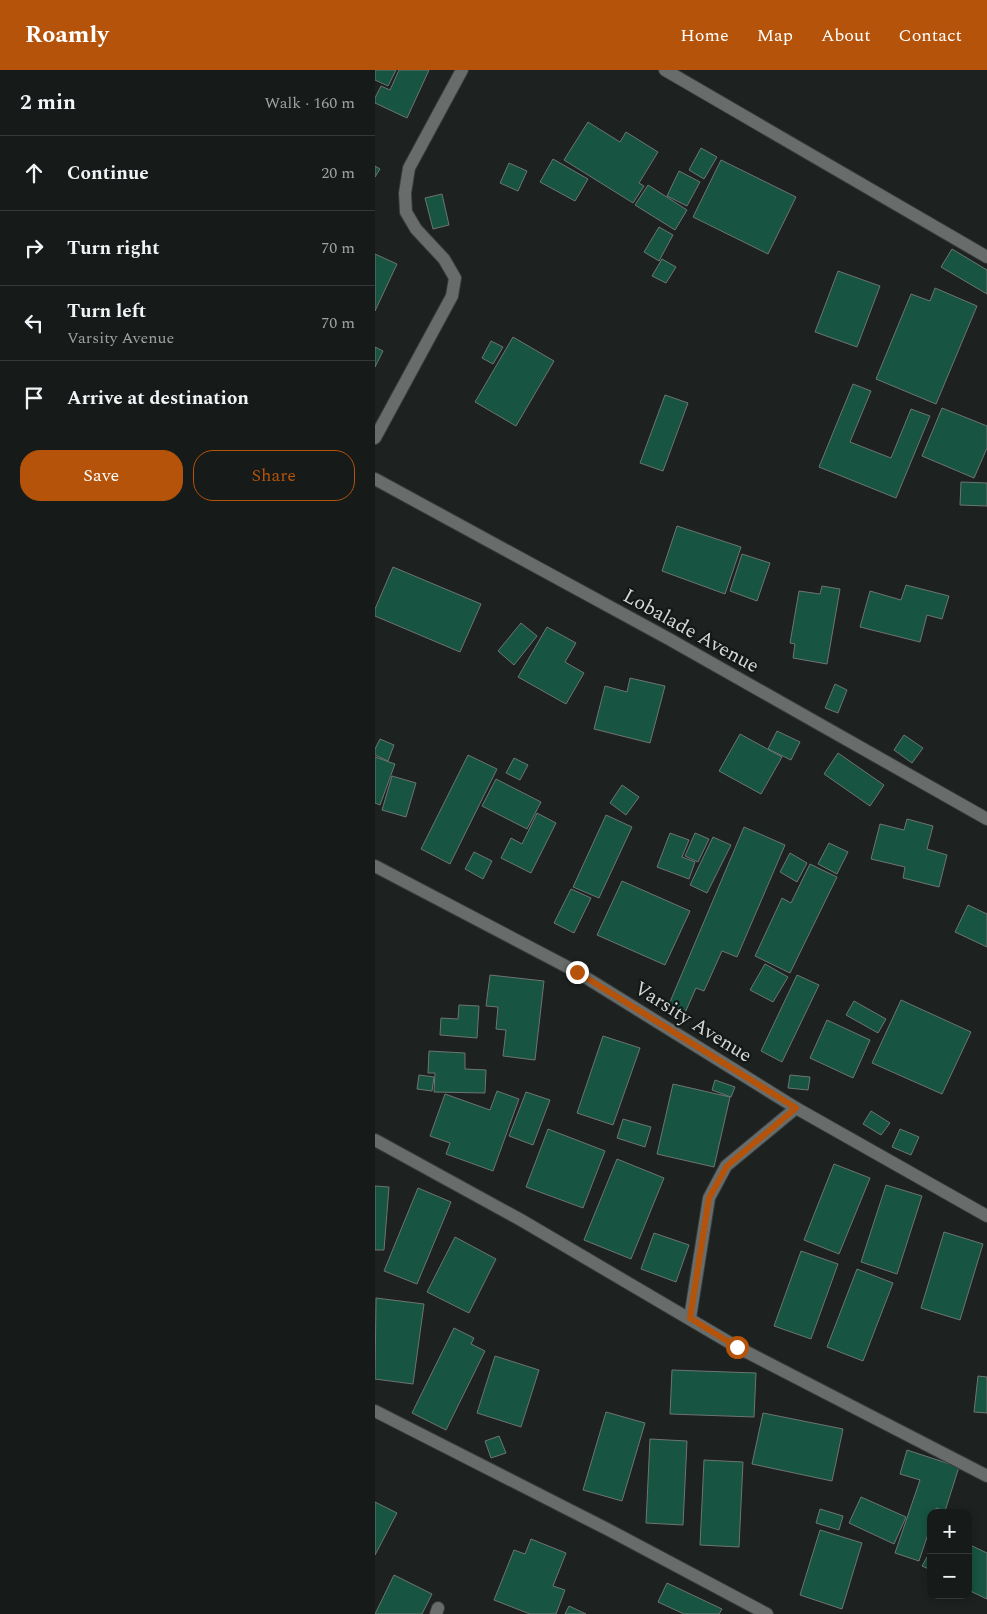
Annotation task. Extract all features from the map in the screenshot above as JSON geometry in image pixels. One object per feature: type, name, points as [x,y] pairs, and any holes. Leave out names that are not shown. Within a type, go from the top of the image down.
[{"type":"street","points":[[375,438],[452,296],[455,278],[445,259],[416,229],[406,212],[405,193],[409,168],[462,70]]},
{"type":"street","points":[[665,70],[987,257]]},
{"type":"street","name":"Lobalade Avenue","points":[[375,479],[669,639],[987,819]]},
{"type":"street","name":"Varsity Avenue","points":[[375,866],[577,972],[796,1108],[987,1216]]},
{"type":"street","points":[[690,1318],[709,1198],[727,1166],[796,1108]]},
{"type":"street","points":[[375,1140],[521,1220],[737,1347],[987,1476]]},
{"type":"street","points":[[375,1411],[618,1535],[767,1614]]},
{"type":"building","points":[[375,70],[396,70],[388,86],[375,80]]},
{"type":"building","points":[[399,70],[429,70],[407,118],[375,103],[375,98],[381,86],[390,90]]},
{"type":"building","points":[[588,122],[620,142],[626,132],[658,152],[639,183],[644,186],[633,203],[564,160]]},
{"type":"building","points":[[701,148],[717,157],[704,179],[689,170]]},
{"type":"building","points":[[553,159],[588,179],[575,201],[540,182]]},
{"type":"building","points":[[721,160],[796,197],[768,254],[693,217]]},
{"type":"building","points":[[509,163],[527,171],[518,191],[500,183]]},
{"type":"building","points":[[375,166],[380,169],[375,177]]},
{"type":"building","points":[[679,171],[700,182],[687,206],[667,196]]},
{"type":"building","points":[[648,185],[687,210],[675,230],[635,205]]},
{"type":"building","points":[[442,194],[449,225],[433,229],[425,198]]},
{"type":"building","points":[[659,227],[673,235],[659,261],[644,252]]},
{"type":"building","points":[[952,249],[987,270],[987,294],[941,267]]},
{"type":"building","points":[[375,254],[397,264],[375,311]]},
{"type":"building","points":[[662,259],[676,267],[666,283],[652,276]]},
{"type":"building","points":[[838,271],[880,286],[857,347],[815,332]]},
{"type":"building","points":[[935,288],[977,306],[936,404],[876,379],[911,294],[930,301]]},
{"type":"building","points":[[513,337],[554,361],[516,426],[475,402]]},
{"type":"building","points":[[491,341],[503,347],[493,364],[482,358]]},
{"type":"building","points":[[375,347],[383,351],[375,367]]},
{"type":"building","points":[[853,384],[871,391],[850,442],[891,458],[911,409],[930,416],[896,498],[819,467]]},
{"type":"building","points":[[665,395],[688,403],[663,471],[640,463]]},
{"type":"building","points":[[942,408],[987,426],[987,448],[974,478],[922,456]]},
{"type":"building","points":[[961,482],[987,483],[987,506],[960,505]]},
{"type":"building","points":[[677,526],[741,547],[725,594],[662,571]]},
{"type":"building","points":[[742,554],[770,563],[757,601],[730,591]]},
{"type":"building","points":[[393,567],[481,604],[460,652],[375,616],[375,609]]},
{"type":"building","points":[[906,585],[949,596],[942,619],[927,615],[920,642],[860,627],[870,591],[901,600]]},
{"type":"building","points":[[822,586],[840,589],[827,664],[793,658],[795,644],[790,643],[799,591],[820,594]]},
{"type":"building","points":[[521,623],[537,636],[514,665],[498,651]]},
{"type":"building","points":[[547,627],[576,643],[565,662],[584,673],[566,704],[518,677]]},
{"type":"building","points":[[630,678],[665,686],[650,743],[594,729],[605,686],[627,692]]},
{"type":"building","points":[[835,684],[847,690],[838,713],[825,708]]},
{"type":"building","points":[[777,731],[800,742],[791,760],[768,749]]},
{"type":"building","points":[[740,734],[782,757],[761,794],[719,771]]},
{"type":"building","points":[[904,735],[923,748],[912,763],[894,750]]},
{"type":"building","points":[[380,739],[394,745],[388,761],[375,755],[375,749]]},
{"type":"building","points":[[838,753],[884,785],[870,806],[824,774]]},
{"type":"building","points":[[468,755],[497,769],[450,864],[421,849]]},
{"type":"building","points":[[375,757],[395,764],[380,805],[375,803]]},
{"type":"building","points":[[514,758],[528,765],[520,780],[506,773]]},
{"type":"building","points":[[392,776],[416,783],[406,817],[382,810]]},
{"type":"building","points":[[496,779],[541,802],[527,829],[482,806]]},
{"type":"building","points":[[622,785],[639,797],[626,815],[610,803]]},
{"type":"building","points":[[537,813],[556,823],[531,873],[501,858],[511,838],[522,844]]},
{"type":"building","points":[[606,815],[632,827],[599,898],[573,887]]},
{"type":"building","points":[[907,819],[933,826],[927,849],[947,855],[939,887],[903,878],[905,867],[871,859],[880,824],[904,830]]},
{"type":"building","points":[[744,827],[785,845],[737,957],[722,951],[704,991],[696,988],[684,1015],[667,1009]]},
{"type":"building","points":[[670,833],[689,840],[682,857],[695,862],[689,879],[657,867]]},
{"type":"building","points":[[695,833],[709,839],[698,862],[685,856]]},
{"type":"building","points":[[713,837],[731,845],[707,893],[690,885]]},
{"type":"building","points":[[829,843],[848,852],[837,874],[818,864]]},
{"type":"building","points":[[474,852],[492,861],[483,879],[465,869]]},
{"type":"building","points":[[790,853],[807,863],[797,882],[780,872]]},
{"type":"building","points":[[810,864],[837,877],[790,973],[755,956],[782,898],[791,903]]},
{"type":"building","points":[[622,881],[690,911],[665,965],[597,935]]},
{"type":"building","points":[[571,889],[591,898],[574,933],[554,923]]},
{"type":"building","points":[[968,905],[987,914],[987,947],[955,932]]},
{"type":"building","points":[[765,964],[788,977],[773,1002],[750,990]]},
{"type":"building","points":[[490,975],[544,981],[535,1060],[503,1056],[506,1030],[496,1029],[498,1007],[486,1006]]},
{"type":"building","points":[[797,975],[819,985],[782,1062],[761,1051]]},
{"type":"building","points":[[901,1000],[971,1032],[942,1094],[872,1063]]},
{"type":"building","points":[[854,1001],[886,1019],[878,1033],[846,1015]]},
{"type":"building","points":[[459,1005],[479,1006],[477,1038],[440,1035],[441,1018],[458,1019]]},
{"type":"building","points":[[827,1020],[870,1040],[853,1078],[810,1058]]},
{"type":"building","points":[[603,1036],[640,1048],[613,1125],[577,1113]]},
{"type":"building","points":[[429,1051],[465,1053],[465,1069],[486,1070],[485,1093],[434,1092],[435,1073],[428,1073]]},
{"type":"building","points":[[419,1075],[434,1077],[432,1091],[417,1089]]},
{"type":"building","points":[[790,1075],[810,1077],[808,1090],[788,1088]]},
{"type":"building","points":[[715,1080],[735,1087],[731,1097],[712,1090]]},
{"type":"building","points":[[673,1084],[730,1097],[714,1167],[657,1154]]},
{"type":"building","points":[[497,1091],[519,1099],[493,1171],[446,1154],[450,1143],[430,1136],[445,1094],[490,1110]]},
{"type":"building","points":[[526,1092],[550,1100],[533,1145],[509,1136]]},
{"type":"building","points":[[871,1111],[890,1123],[881,1135],[863,1124]]},
{"type":"building","points":[[623,1119],[651,1127],[645,1147],[617,1138]]},
{"type":"building","points":[[548,1129],[605,1151],[583,1208],[526,1187]]},
{"type":"building","points":[[900,1129],[919,1137],[911,1155],[892,1147]]},
{"type":"building","points":[[617,1159],[664,1178],[631,1259],[584,1240]]},
{"type":"building","points":[[834,1164],[870,1178],[839,1254],[804,1240]]},
{"type":"building","points":[[886,1185],[922,1196],[897,1274],[861,1262]]},
{"type":"building","points":[[375,1186],[389,1187],[384,1250],[375,1250]]},
{"type":"building","points":[[418,1188],[451,1202],[417,1284],[384,1271]]},
{"type":"building","points":[[944,1232],[983,1244],[960,1320],[921,1308]]},
{"type":"building","points":[[654,1233],[689,1245],[676,1282],[641,1269]]},
{"type":"building","points":[[455,1237],[496,1259],[469,1313],[427,1292]]},
{"type":"building","points":[[801,1251],[838,1264],[811,1339],[774,1326]]},
{"type":"building","points":[[857,1269],[893,1283],[863,1361],[827,1347]]},
{"type":"building","points":[[376,1298],[424,1304],[413,1384],[375,1379]]},
{"type":"building","points":[[454,1328],[474,1338],[471,1344],[485,1351],[446,1430],[412,1413]]},
{"type":"building","points":[[495,1356],[539,1370],[521,1427],[477,1413]]},
{"type":"building","points":[[672,1370],[756,1373],[754,1417],[670,1414]]},
{"type":"building","points":[[978,1376],[987,1377],[987,1413],[974,1412]]},
{"type":"building","points":[[606,1412],[645,1423],[622,1501],[583,1490]]},
{"type":"building","points":[[763,1413],[843,1429],[832,1481],[752,1464]]},
{"type":"building","points":[[499,1436],[506,1453],[491,1458],[485,1441]]},
{"type":"building","points":[[650,1439],[687,1441],[683,1525],[646,1523]]},
{"type":"building","points":[[907,1450],[959,1467],[946,1509],[927,1509],[927,1537],[919,1561],[895,1553],[920,1480],[900,1474]]},
{"type":"building","points":[[704,1460],[743,1462],[739,1547],[700,1545]]},
{"type":"building","points":[[861,1497],[906,1517],[894,1544],[849,1523]]},
{"type":"building","points":[[375,1502],[397,1513],[375,1555]]},
{"type":"building","points":[[820,1509],[843,1516],[839,1530],[816,1523]]},
{"type":"building","points":[[820,1530],[862,1543],[842,1609],[800,1595]]},
{"type":"building","points":[[531,1539],[566,1553],[553,1586],[565,1590],[556,1614],[530,1614],[494,1600],[514,1550],[525,1554]]},
{"type":"building","points":[[972,1546],[987,1553],[987,1599],[972,1592]]},
{"type":"building","points":[[927,1557],[927,1568],[922,1566]]},
{"type":"building","points":[[394,1575],[432,1594],[422,1614],[375,1614]]},
{"type":"building","points":[[667,1583],[722,1609],[719,1614],[684,1614],[658,1602]]},
{"type":"building","points":[[569,1606],[586,1614],[565,1614]]},
{"type":"route","points":[[577,972],[796,1108],[727,1166],[709,1198],[690,1318],[737,1347]]}]
